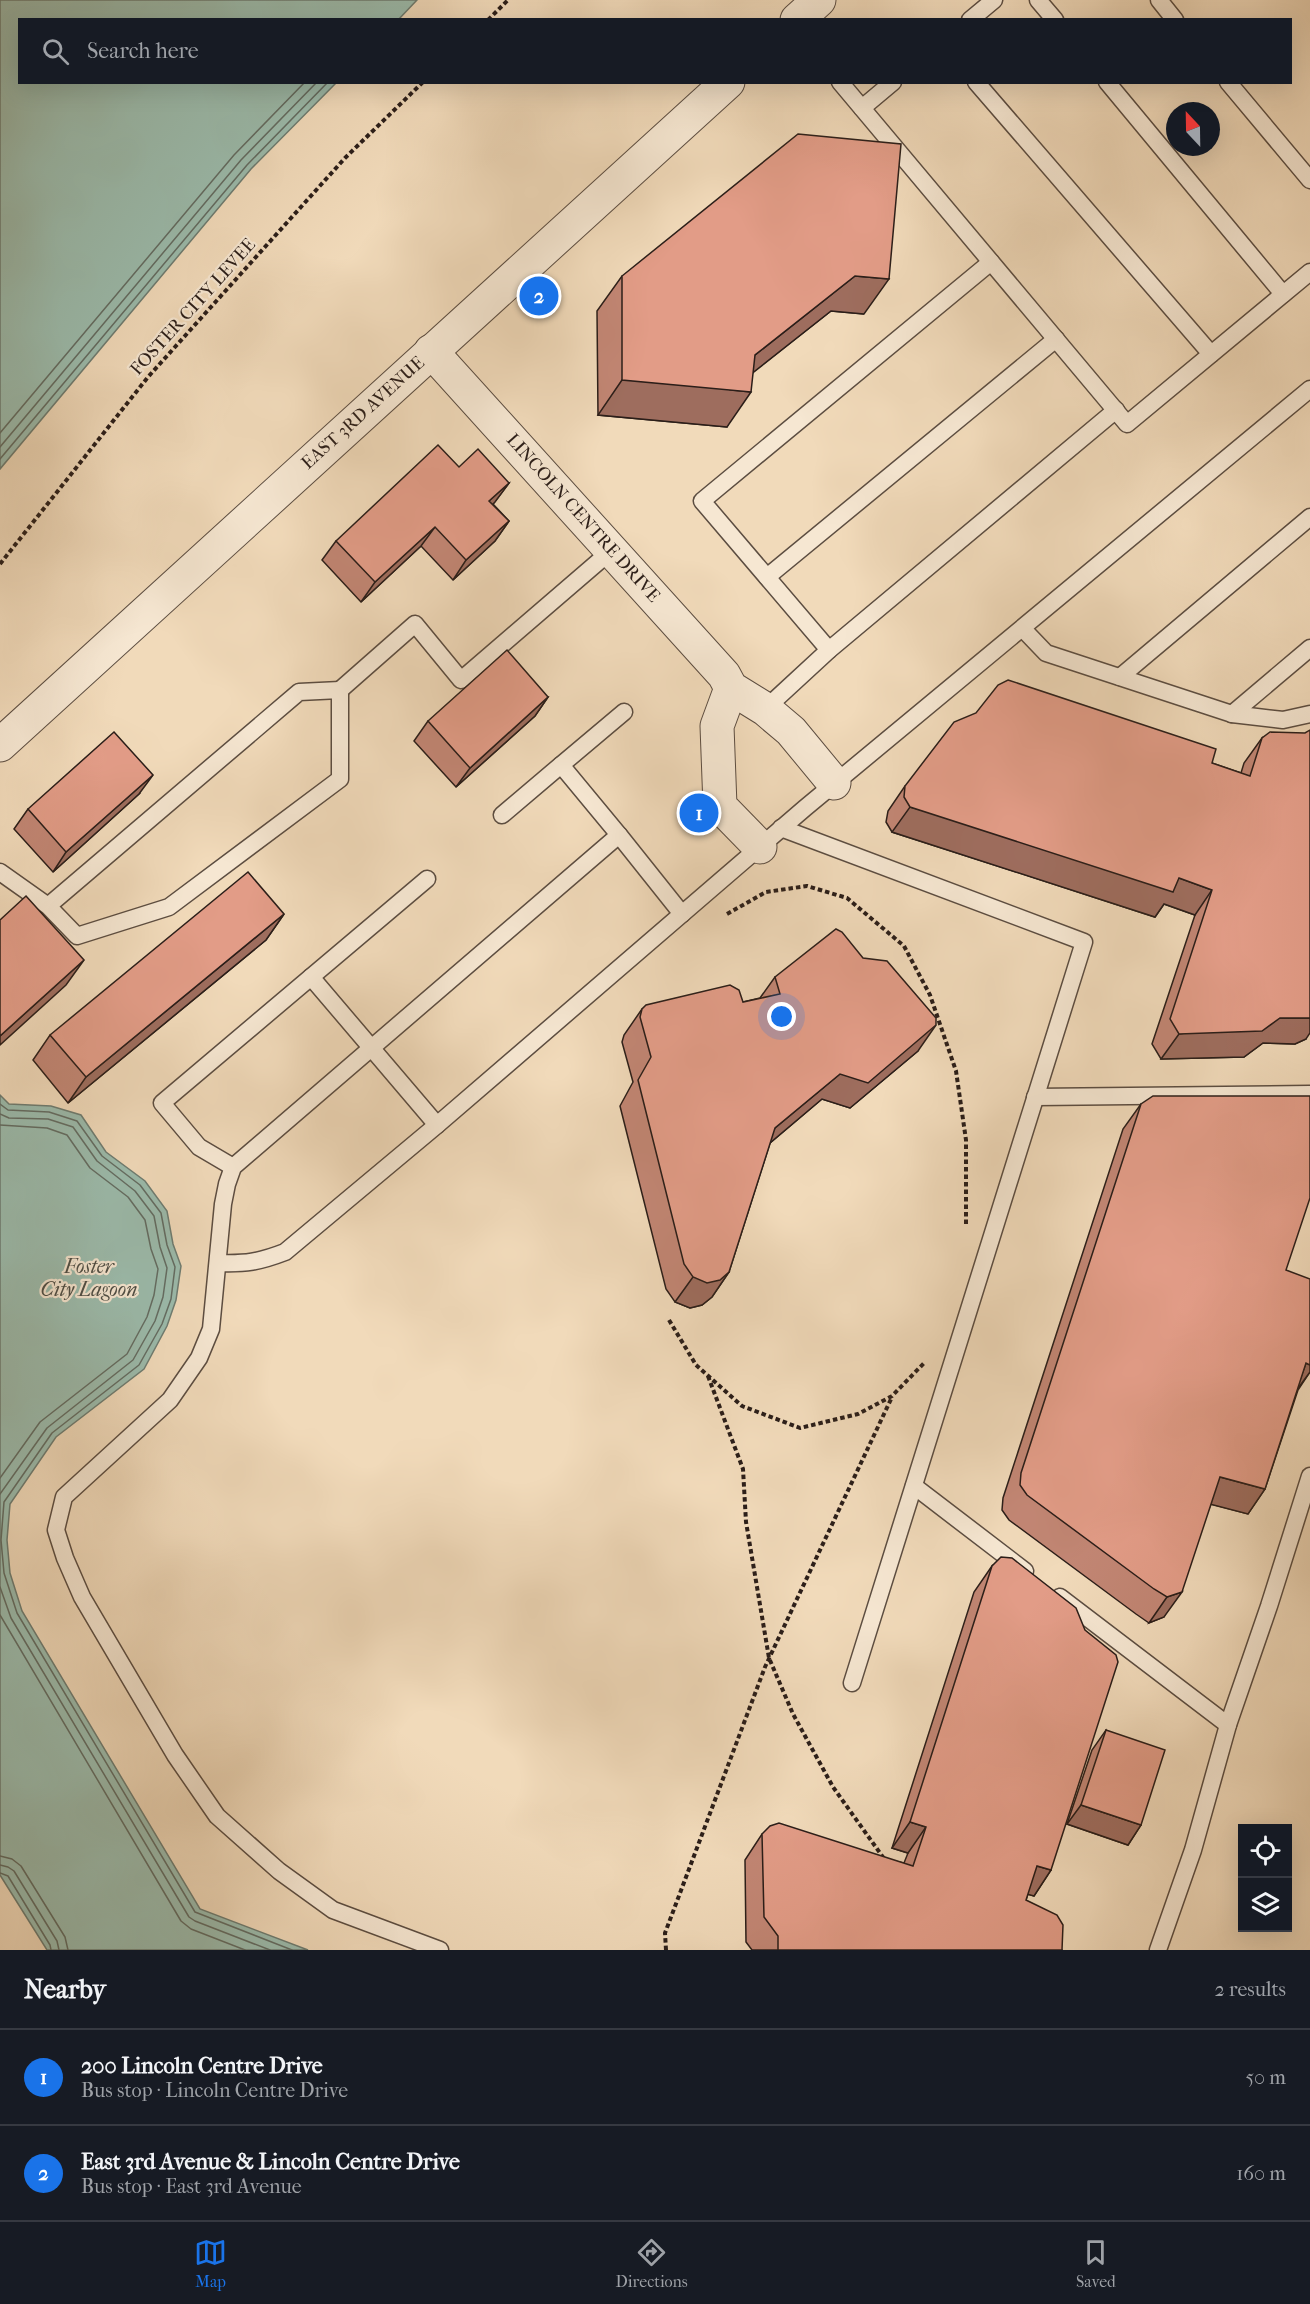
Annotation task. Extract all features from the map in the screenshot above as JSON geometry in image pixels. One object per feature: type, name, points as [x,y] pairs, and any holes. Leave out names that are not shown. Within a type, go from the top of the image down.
[{"type":"street","points":[[799,18],[819,0]]},
{"type":"street","name":"EAST 3RD AVENUE","points":[[0,745],[726,84]]},
{"type":"street","name":"LINCOLN CENTRE DRIVE","points":[[431,351],[724,675],[731,688],[765,709],[791,731],[834,783]]},
{"type":"street","points":[[731,688],[717,726],[720,806],[770,837]]},
{"type":"lane","points":[[972,18],[994,0]]},
{"type":"lane","points":[[1038,0],[1053,18]]},
{"type":"lane","points":[[1159,0],[1173,18]]},
{"type":"lane","points":[[842,84],[1127,424],[1310,272]]},
{"type":"lane","points":[[862,108],[891,84]]},
{"type":"lane","points":[[978,84],[1211,354]]},
{"type":"lane","points":[[1109,84],[1284,294]]},
{"type":"lane","points":[[1230,84],[1310,180]]},
{"type":"lane","points":[[829,650],[702,501],[991,262]]},
{"type":"lane","points":[[767,577],[1056,339]]},
{"type":"lane","points":[[218,1263],[245,1264],[285,1252],[437,1125],[834,783],[1023,629],[1310,389]]},
{"type":"lane","points":[[765,709],[829,650],[1116,410]]},
{"type":"lane","points":[[1120,677],[1310,518]]},
{"type":"lane","points":[[48,906],[299,693],[340,690],[415,624],[461,680],[612,550]]},
{"type":"lane","points":[[1023,629],[1046,653],[1232,714],[1283,720],[1310,714]]},
{"type":"lane","points":[[1232,714],[1310,648]]},
{"type":"lane","points":[[0,872],[48,906],[77,936],[169,907],[340,779],[340,690]]},
{"type":"lane","points":[[502,815],[624,712]]},
{"type":"lane","points":[[561,765],[682,914]]},
{"type":"lane","points":[[440,1950],[333,1910],[279,1871],[217,1816],[176,1755],[82,1598],[56,1530],[64,1497],[170,1400],[199,1358],[211,1329],[226,1184],[233,1167],[619,835]]},
{"type":"lane","points":[[770,837],[1084,942],[852,1683]]},
{"type":"lane","points":[[233,1167],[199,1147],[162,1103],[427,879]]},
{"type":"lane","points":[[311,976],[437,1125]]},
{"type":"lane","points":[[1035,1097],[1310,1094]]},
{"type":"lane","points":[[1158,1950],[1193,1850],[1228,1725],[1310,1476]]},
{"type":"lane","points":[[914,1486],[1228,1725]]},
{"type":"path","points":[[490,18],[508,0]]},
{"type":"path","name":"FOSTER CITY LEVEE","points":[[0,564],[148,377],[345,158],[421,84]]},
{"type":"path","points":[[727,914],[766,892],[807,886],[847,898],[904,946],[930,995],[956,1071],[966,1140],[968,1221],[966,1231]]},
{"type":"path","points":[[669,1320],[696,1365],[742,1406],[800,1428],[858,1414],[892,1396],[925,1363],[928,1353]]},
{"type":"path","points":[[708,1376],[743,1469],[747,1522],[769,1658],[793,1714],[833,1787],[888,1864]]},
{"type":"path","points":[[666,1950],[664,1933],[769,1658],[892,1396]]},
{"type":"water","points":[[0,0],[417,0],[400,18],[18,18],[18,84],[335,84],[251,169],[0,469]]},
{"type":"water","name":"Foster City Lagoon","points":[[0,1095],[9,1104],[51,1106],[81,1115],[106,1152],[145,1181],[167,1211],[173,1244],[181,1266],[176,1300],[167,1326],[144,1369],[56,1437],[10,1504],[7,1540],[10,1573],[22,1611],[200,1909],[308,1950],[47,1950],[0,1875]]},
{"type":"building","points":[[798,134],[901,144],[889,279],[855,276],[755,355],[751,392],[622,380],[622,276]]},
{"type":"building","points":[[438,445],[459,467],[478,449],[509,483],[489,501],[509,521],[466,560],[435,527],[375,582],[336,541]]},
{"type":"building","points":[[507,650],[548,697],[470,768],[428,721]]},
{"type":"building","points":[[1008,680],[1216,749],[1212,763],[1250,776],[1262,738],[1270,732],[1305,733],[1310,730],[1310,1018],[1280,1018],[1262,1031],[1179,1034],[1170,1019],[1212,890],[1179,878],[1173,892],[910,807],[904,797],[905,786],[954,722],[976,713],[998,685]]},
{"type":"building","points":[[114,732],[153,775],[66,852],[28,809]]},
{"type":"building","points":[[248,872],[284,914],[86,1077],[50,1035]]},
{"type":"building","points":[[26,896],[84,960],[0,1036],[0,920]]},
{"type":"building","points":[[836,929],[842,932],[863,958],[887,961],[936,1018],[936,1025],[868,1083],[840,1074],[775,1128],[729,1272],[720,1280],[707,1283],[693,1277],[684,1264],[638,1080],[651,1057],[640,1017],[642,1009],[646,1005],[730,985],[739,990],[743,1002],[780,994],[775,977]]},
{"type":"building","points":[[1153,1096],[1310,1096],[1310,1198],[1286,1270],[1310,1279],[1310,1365],[1306,1363],[1265,1489],[1220,1477],[1182,1592],[1167,1597],[1027,1495],[1020,1485],[1021,1473],[1141,1104]]},
{"type":"building","points":[[1001,1557],[1012,1558],[1076,1608],[1085,1630],[1116,1655],[1118,1662],[1051,1870],[1037,1866],[1026,1900],[1057,1915],[1063,1925],[1062,1950],[778,1950],[778,1936],[764,1917],[762,1834],[770,1826],[779,1823],[913,1866],[926,1827],[910,1822],[992,1566]]},
{"type":"building","points":[[1106,1730],[1165,1750],[1141,1825],[1081,1805]]},
{"type":"place","name":"East 3rd Avenue & Lincoln Centre Drive","points":[[539,296]]},
{"type":"place","name":"200 Lincoln Centre Drive","points":[[699,813]]}]
